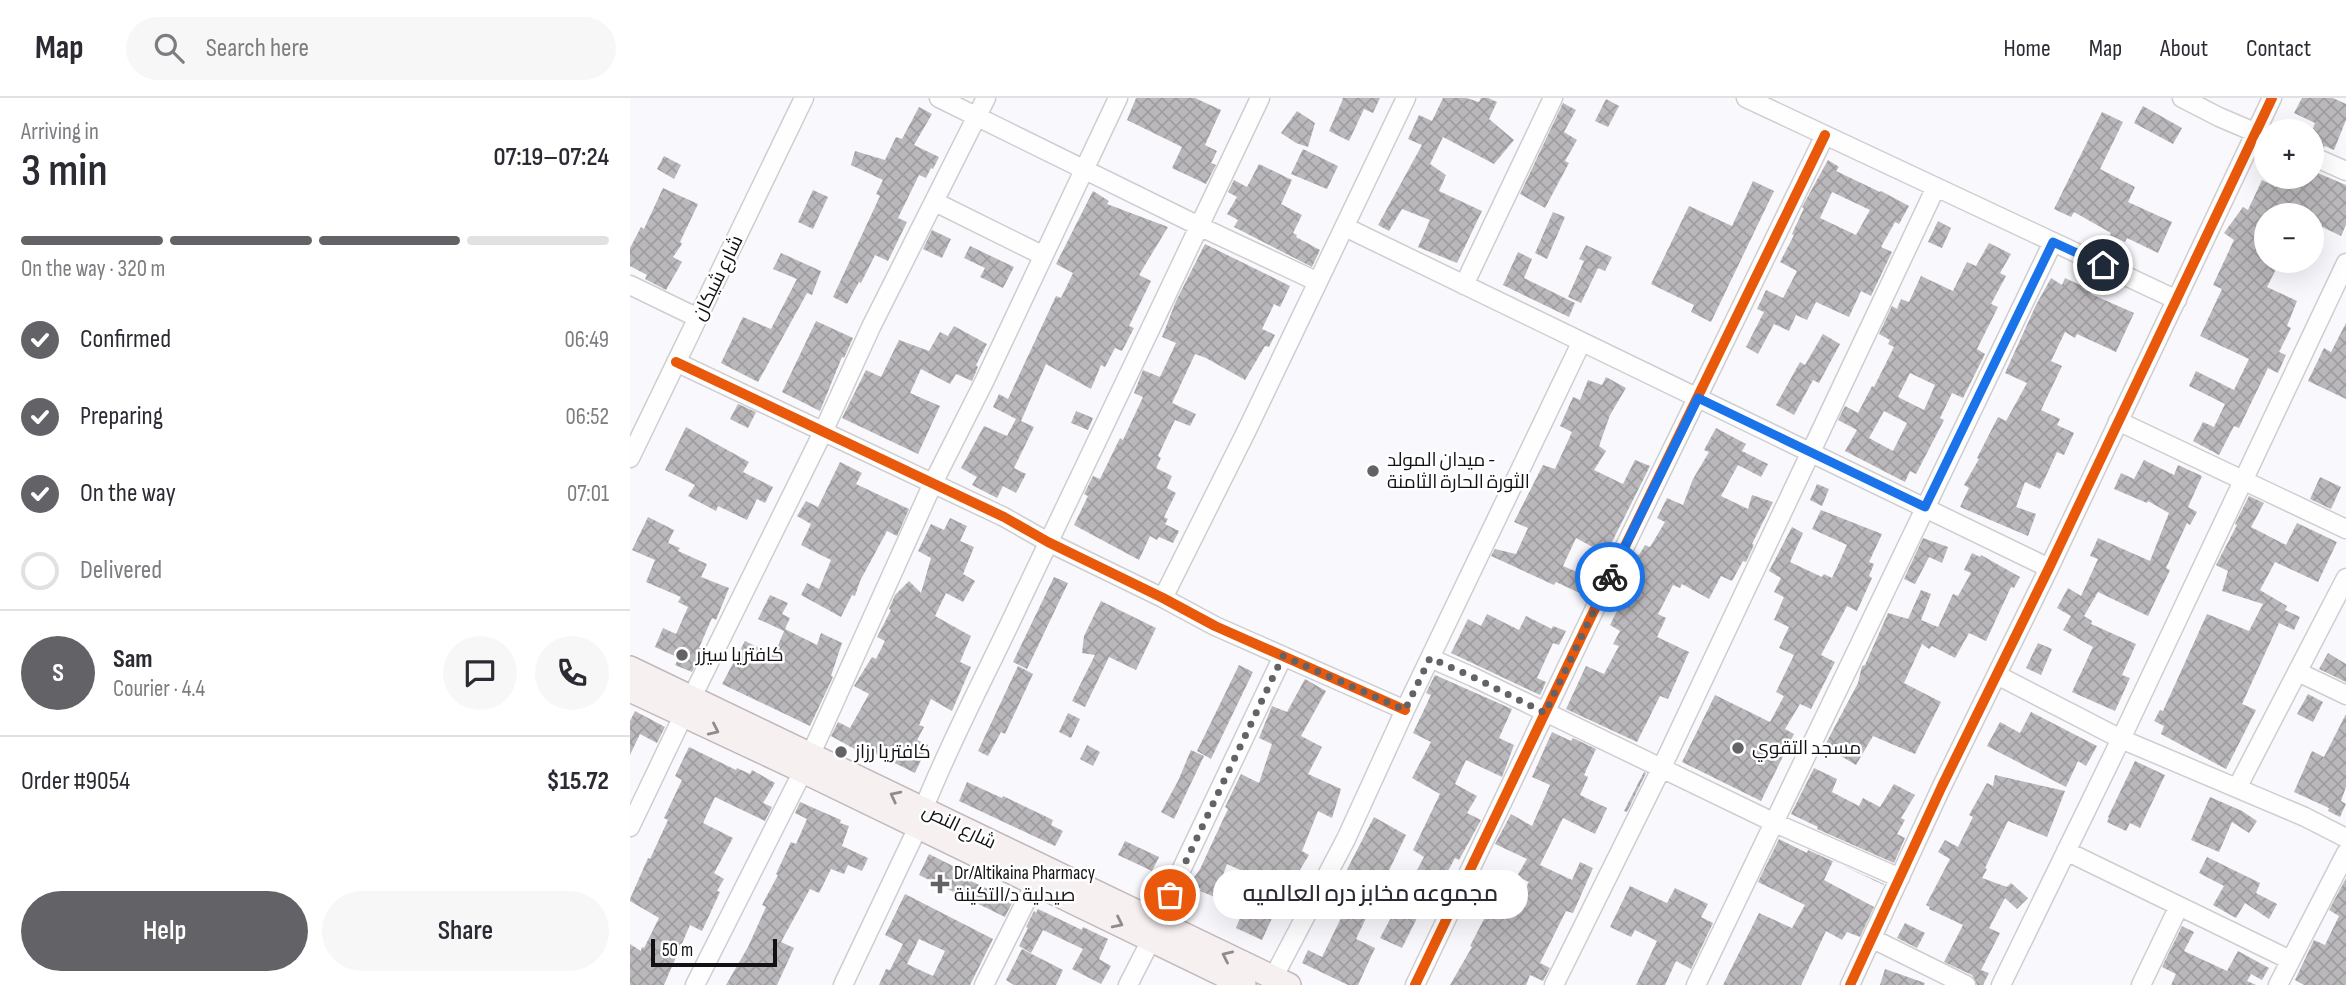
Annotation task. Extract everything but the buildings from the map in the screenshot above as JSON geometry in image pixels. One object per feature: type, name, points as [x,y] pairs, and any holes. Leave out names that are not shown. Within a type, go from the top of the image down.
[{"type":"main road","name":"شارع النص","points":[[630,668],[688,706],[1154,931],[1244,985]]},
{"type":"main road","name":"شارع النص","points":[[630,690],[688,706]]},
{"type":"main road","name":"شارع النص","points":[[920,819],[1035,883],[1281,982]]},
{"type":"street","name":"شارع شيكان","points":[[630,458],[804,98]]},
{"type":"street","points":[[939,98],[1318,282]]},
{"type":"street","points":[[630,827],[871,327],[986,98]]},
{"type":"street","points":[[695,985],[807,763],[933,482],[984,382],[1118,98]]},
{"type":"street","points":[[843,985],[920,819],[941,764],[1261,98]]},
{"type":"street","points":[[1163,597],[1406,98]]},
{"type":"street","points":[[1464,285],[1553,98]]},
{"type":"street","points":[[1746,98],[2176,299]]},
{"type":"street","points":[[2182,98],[2254,132]]},
{"type":"street","points":[[2265,119],[2272,98]]},
{"type":"street","points":[[1415,985],[1825,135]]},
{"type":"street","points":[[1850,985],[1942,786],[2176,299],[2234,180],[2254,145]]},
{"type":"street","points":[[2324,161],[2346,171]]},
{"type":"street","points":[[1554,985],[1662,767],[1936,187]]},
{"type":"street","points":[[935,202],[1042,255]]},
{"type":"street","points":[[1345,228],[2049,568]]},
{"type":"street","points":[[1696,985],[2053,242]]},
{"type":"street","points":[[2001,985],[2122,739],[2346,263]]},
{"type":"street","points":[[630,285],[698,318]]},
{"type":"street","points":[[1281,982],[1405,710],[1581,343]]},
{"type":"street","points":[[677,362],[933,482],[1048,542],[1163,597],[1215,626],[1405,710]]},
{"type":"street","points":[[2118,421],[2346,529]]},
{"type":"street","points":[[2237,788],[2346,578]]},
{"type":"street","points":[[1128,985],[1283,656]]},
{"type":"street","points":[[1430,658],[1775,823],[1900,878]]},
{"type":"street","points":[[2298,672],[2346,695]]},
{"type":"street","points":[[1997,676],[2122,739],[2305,817],[2346,838]]},
{"type":"street","points":[[2066,851],[2290,960]]},
{"type":"street","points":[[2278,985],[2346,853]]},
{"type":"street","points":[[984,985],[1035,883]]},
{"type":"street","points":[[2141,985],[2179,906]]},
{"type":"street","points":[[1873,939],[1966,985]]},
{"type":"cycle path","points":[[1850,985],[1942,786],[2049,568],[2272,98]]},
{"type":"cycle path","points":[[1415,985],[1825,135]]},
{"type":"cycle path","points":[[676,362],[1004,517],[1215,626],[1405,710]]},
{"type":"way so far","points":[[1170,895],[1283,656],[1405,710],[1430,658],[1545,713],[1610,577]]},
{"type":"place","name":"ميدان المولد - الثورة الحارة الثامنة","points":[[1373,471]]},
{"type":"place","name":"كافتريا سيزر","points":[[682,655]]},
{"type":"place","name":"مسجد التقوي","points":[[1738,748]]},
{"type":"place","name":"كافتريا رزاز","points":[[841,752]]},
{"type":"place","name":"Dr/Altikaina Pharmacy صيدلية د/التكينة","points":[[940,884]]},
{"type":"place","name":"مجموعه مخابز دره العالميه","points":[[1170,895]]},
{"type":"route","points":[[1610,577],[1698,398],[1925,507],[2053,242],[2103,265]]}]
